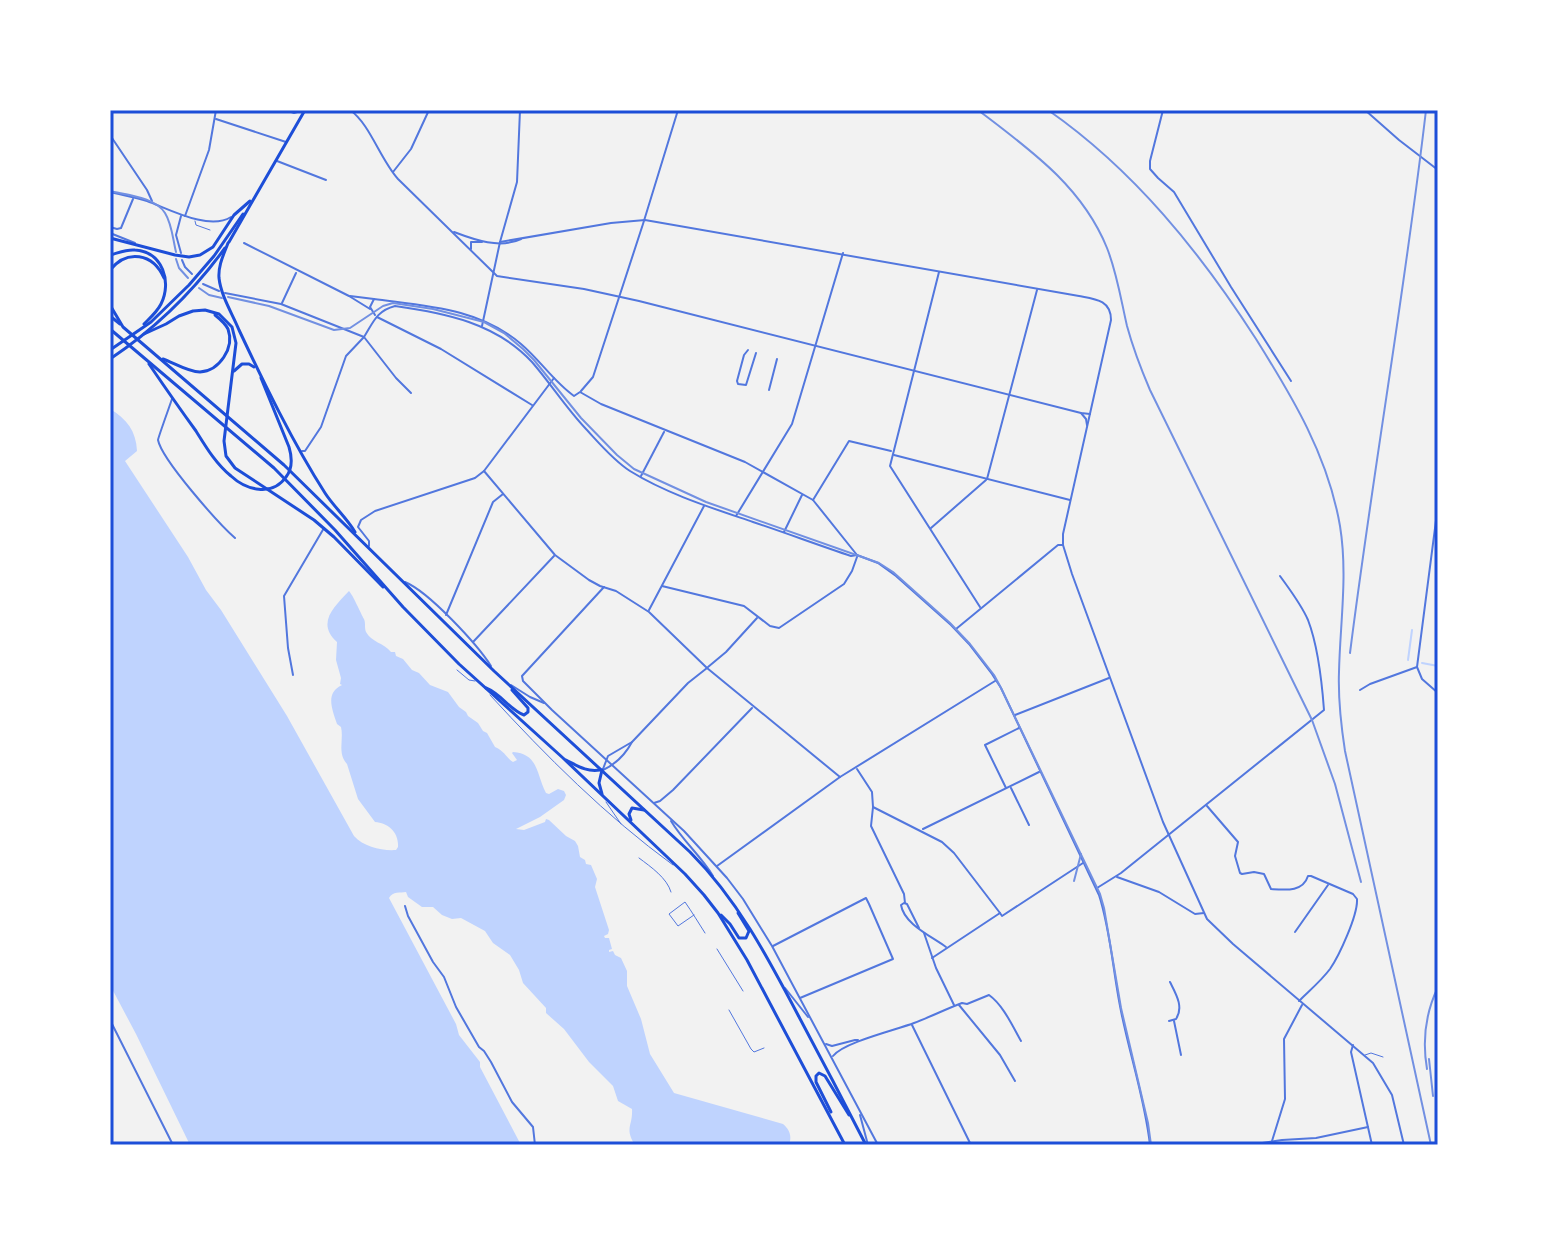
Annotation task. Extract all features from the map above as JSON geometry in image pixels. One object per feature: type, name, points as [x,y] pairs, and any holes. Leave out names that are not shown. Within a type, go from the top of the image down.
[{"type":"main road","points":[[110,359],[144,334],[228,243],[305,110]]},
{"type":"main road","points":[[214,256],[234,215],[253,199]]},
{"type":"main road","points":[[200,276],[246,212]]},
{"type":"main road","points":[[110,235],[184,258],[206,253],[221,237]]},
{"type":"main road","points":[[228,243],[219,267],[226,302],[301,451],[326,494],[359,538]]},
{"type":"main road","points":[[110,255],[132,250],[148,254],[162,267],[165,292],[160,305],[139,329]]},
{"type":"main road","points":[[110,270],[124,258],[138,257],[157,266],[165,280]]},
{"type":"main road","points":[[110,350],[151,322],[191,286]]},
{"type":"main road","points":[[110,305],[123,327]]},
{"type":"main road","points":[[144,334],[186,313],[205,310],[219,314],[228,322],[236,343],[224,441],[225,453],[235,468],[324,528],[478,682],[685,874],[739,938],[746,938],[749,931],[736,906]]},
{"type":"main road","points":[[160,358],[196,371],[209,370],[221,361],[228,348],[229,334],[224,323],[212,312]]},
{"type":"main road","points":[[110,316],[284,465],[494,671],[714,877],[761,944],[867,1145]]},
{"type":"main road","points":[[110,329],[274,468],[335,530],[395,598]]},
{"type":"main road","points":[[145,358],[227,473],[253,489],[272,487],[288,474],[292,462],[289,447],[258,370],[249,364],[242,364],[232,374]]},
{"type":"main road","points":[[484,687],[524,715],[528,711],[527,706],[508,684]]},
{"type":"main road","points":[[563,758],[582,769],[602,770]]},
{"type":"main road","points":[[602,770],[599,783],[604,797]]},
{"type":"main road","points":[[631,822],[629,814],[632,808],[647,811]]},
{"type":"main road","points":[[718,913],[747,960],[834,1122]]},
{"type":"main road","points":[[845,1145],[816,1082],[819,1073],[825,1076],[854,1121]]},
{"type":"street","points":[[110,114],[116,110]]},
{"type":"street","points":[[181,253],[176,231],[209,150],[216,110]]},
{"type":"street","points":[[286,110],[294,113],[305,110]]},
{"type":"street","points":[[350,110],[362,121],[392,172],[493,273],[501,277],[619,297],[1091,414]]},
{"type":"street","points":[[392,172],[411,149],[429,110]]},
{"type":"street","points":[[482,326],[517,182],[520,110]]},
{"type":"street","points":[[349,296],[434,307],[484,320],[522,345],[574,396],[593,377],[678,110]]},
{"type":"street","points":[[1163,110],[1150,169],[1183,204],[1221,271],[1291,381]]},
{"type":"street","points":[[1365,110],[1438,170]]},
{"type":"street","points":[[215,119],[286,142]]},
{"type":"street","points":[[110,135],[153,204]]},
{"type":"street","points":[[276,160],[326,180]]},
{"type":"street","points":[[110,192],[195,218],[223,222],[234,215]]},
{"type":"street","points":[[110,227],[121,228],[134,197]]},
{"type":"street","points":[[471,250],[471,242],[500,242],[645,220],[843,253],[1105,303],[1111,320],[1064,528],[1063,545],[1072,574],[1168,834],[1204,913],[1223,936],[1369,1058],[1392,1095],[1404,1145]]},
{"type":"street","points":[[223,222],[226,228]]},
{"type":"street","points":[[453,232],[487,242]]},
{"type":"street","points":[[244,243],[349,296],[370,309],[380,320],[441,349],[533,405]]},
{"type":"street","points":[[736,516],[792,424],[843,253]]},
{"type":"street","points":[[184,258],[185,267],[192,274]]},
{"type":"street","points":[[281,304],[297,271]]},
{"type":"street","points":[[939,271],[892,453],[891,469],[980,607]]},
{"type":"street","points":[[203,284],[281,304],[364,337],[411,393]]},
{"type":"street","points":[[930,529],[987,479],[1037,289]]},
{"type":"street","points":[[370,309],[374,299]]},
{"type":"street","points":[[301,451],[305,451],[321,427],[346,356],[364,337],[376,316],[395,306],[431,312],[482,326],[522,352],[572,415],[618,462],[641,477],[704,505],[851,556],[857,555]]},
{"type":"street","points":[[748,350],[744,355],[738,384],[748,384],[756,353]]},
{"type":"street","points":[[769,390],[777,359]]},
{"type":"street","points":[[369,547],[369,541],[359,530],[360,522],[375,511],[471,481],[484,471],[554,378]]},
{"type":"street","points":[[580,392],[601,404],[745,462],[813,500],[857,555],[886,568],[969,644],[996,681],[1014,715],[1096,888],[1104,912],[1118,998],[1150,1145]]},
{"type":"street","points":[[173,398],[158,440],[172,466],[235,538]]},
{"type":"street","points":[[1081,413],[1088,423],[1087,430]]},
{"type":"street","points":[[641,477],[665,430]]},
{"type":"street","points":[[813,500],[849,441],[1071,501]]},
{"type":"street","points":[[484,471],[555,555],[589,580],[616,591],[649,612],[707,668],[840,777]]},
{"type":"street","points":[[446,615],[493,502],[503,494]]},
{"type":"street","points":[[784,532],[803,494]]},
{"type":"street","points":[[649,612],[704,505]]},
{"type":"street","points":[[1438,505],[1417,667],[1422,679],[1438,693]]},
{"type":"street","points":[[293,675],[284,596],[324,528]]},
{"type":"street","points":[[955,630],[1058,545],[1063,545]]},
{"type":"street","points":[[473,642],[555,555]]},
{"type":"street","points":[[662,586],[744,606],[779,628],[844,584],[857,555]]},
{"type":"street","points":[[1096,888],[1116,876],[1324,710],[1314,639],[1299,604],[1280,576]]},
{"type":"street","points":[[404,581],[446,615],[481,651],[494,671]]},
{"type":"street","points":[[604,587],[522,678],[695,842],[743,899],[772,946],[878,1145]]},
{"type":"street","points":[[602,770],[612,766],[688,683],[726,652],[759,616]]},
{"type":"street","points":[[1360,690],[1417,667]]},
{"type":"street","points":[[1014,715],[1109,678]]},
{"type":"street","points":[[717,866],[840,777],[996,681]]},
{"type":"street","points":[[508,684],[545,703]]},
{"type":"street","points":[[654,803],[673,790],[753,707]]},
{"type":"street","points":[[1020,728],[985,745],[1029,825]]},
{"type":"street","points":[[602,770],[608,756],[632,742]]},
{"type":"street","points":[[856,767],[872,792],[871,826],[932,958],[956,1005],[1000,1055],[1015,1081]]},
{"type":"street","points":[[921,831],[1040,772]]},
{"type":"street","points":[[1206,804],[1238,842],[1235,856],[1240,873],[1264,874],[1271,889],[1284,890],[1301,887],[1308,876],[1355,896],[1357,904],[1353,921],[1331,968],[1299,1001]]},
{"type":"street","points":[[873,807],[937,838],[954,853],[1002,916],[1084,862]]},
{"type":"street","points":[[670,819],[714,877]]},
{"type":"street","points":[[1116,876],[1159,892],[1195,914],[1204,913]]},
{"type":"street","points":[[1295,932],[1328,884]]},
{"type":"street","points":[[772,946],[866,898],[893,959],[800,998]]},
{"type":"street","points":[[905,903],[900,909],[904,917],[947,948]]},
{"type":"street","points":[[405,906],[479,1047],[491,1062],[512,1102],[533,1127],[535,1145]]},
{"type":"street","points":[[932,958],[1000,913]]},
{"type":"street","points":[[780,981],[812,1021]]},
{"type":"street","points":[[1169,1021],[1180,1012],[1170,982]]},
{"type":"street","points":[[833,1058],[836,1051],[859,1041],[990,995],[1021,1041]]},
{"type":"street","points":[[1272,1141],[1285,1099],[1284,1039],[1302,1004]]},
{"type":"street","points":[[110,1020],[173,1145]]},
{"type":"street","points":[[1174,1020],[1181,1055]]},
{"type":"street","points":[[912,1024],[971,1145]]},
{"type":"street","points":[[825,1044],[832,1046],[859,1041]]},
{"type":"street","points":[[1354,1045],[1351,1052],[1372,1145]]},
{"type":"street","points":[[859,1110],[867,1145]]},
{"type":"street","points":[[1249,1145],[1316,1138],[1368,1127]]},
{"type":"street","points":[[1316,1138],[1318,1145]]},
{"type":"lane","points":[[195,218],[196,225],[210,230]]},
{"type":"lane","points":[[457,670],[469,680],[478,682]]},
{"type":"lane","points":[[484,687],[529,738],[623,826],[685,874]]},
{"type":"lane","points":[[604,797],[623,826]]},
{"type":"lane","points":[[639,858],[669,884],[671,892]]},
{"type":"lane","points":[[694,915],[678,926],[669,914],[685,902],[694,915],[705,933]]},
{"type":"lane","points":[[717,949],[743,991]]},
{"type":"lane","points":[[729,1010],[751,1049],[754,1052],[764,1048]]},
{"type":"lane","points":[[1365,1055],[1371,1053],[1383,1057]]},
{"type":"water","points":[[110,409],[126,421],[135,437],[137,451],[125,461],[287,716],[354,836],[374,848],[396,850],[398,847],[392,829],[375,822],[358,799],[342,755],[341,727],[337,724],[332,707],[333,692],[342,685],[336,660],[337,642],[331,635],[328,622],[333,609],[349,591],[371,638],[395,652],[430,685],[448,692],[487,733],[495,747],[513,762],[517,760],[513,752],[528,757],[536,766],[546,793],[558,789],[564,791],[564,800],[516,829],[524,830],[549,820],[575,841],[580,857],[591,865],[609,930],[604,936],[609,938],[612,949],[609,952],[613,951],[621,958],[627,971],[627,986],[641,1019],[650,1054],[674,1093],[783,1124],[790,1133],[789,1145],[635,1145],[629,1131],[632,1109],[618,1101],[613,1086],[589,1062],[564,1029],[546,1013],[546,1008],[523,983],[510,955],[493,943],[485,931],[461,918],[442,915],[433,907],[422,907],[406,892],[395,893],[389,898],[459,1035],[480,1062],[521,1145],[190,1145],[110,985]]},
{"type":"waterway","points":[[1408,660],[1412,630]]},
{"type":"waterway","points":[[1422,663],[1438,666]]},
{"type":"tram line","points":[[110,191],[155,203],[169,222],[176,252]]},
{"type":"tram line","points":[[176,259],[188,278]]},
{"type":"tram line","points":[[199,288],[209,295],[222,298]]},
{"type":"tram line","points":[[228,297],[269,306],[334,330],[350,328],[383,306],[393,303],[484,322],[523,349],[581,418],[634,469],[706,502],[879,563],[950,623],[994,675],[1100,894],[1151,1145]]},
{"type":"tram line","points":[[1074,881],[1081,854]]},
{"type":"railway","points":[[978,110],[1016,139],[1069,187],[1107,248],[1129,334],[1150,390],[1312,720],[1335,784],[1361,882]]},
{"type":"railway","points":[[1048,110],[1079,133],[1137,186],[1212,275],[1283,383],[1307,428],[1327,476],[1342,544],[1339,682],[1345,751],[1431,1145]]},
{"type":"railway","points":[[1350,653],[1426,110]]},
{"type":"railway","points":[[1427,1069],[1426,1027],[1438,987]]},
{"type":"railway","points":[[1429,1059],[1433,1096]]}]
